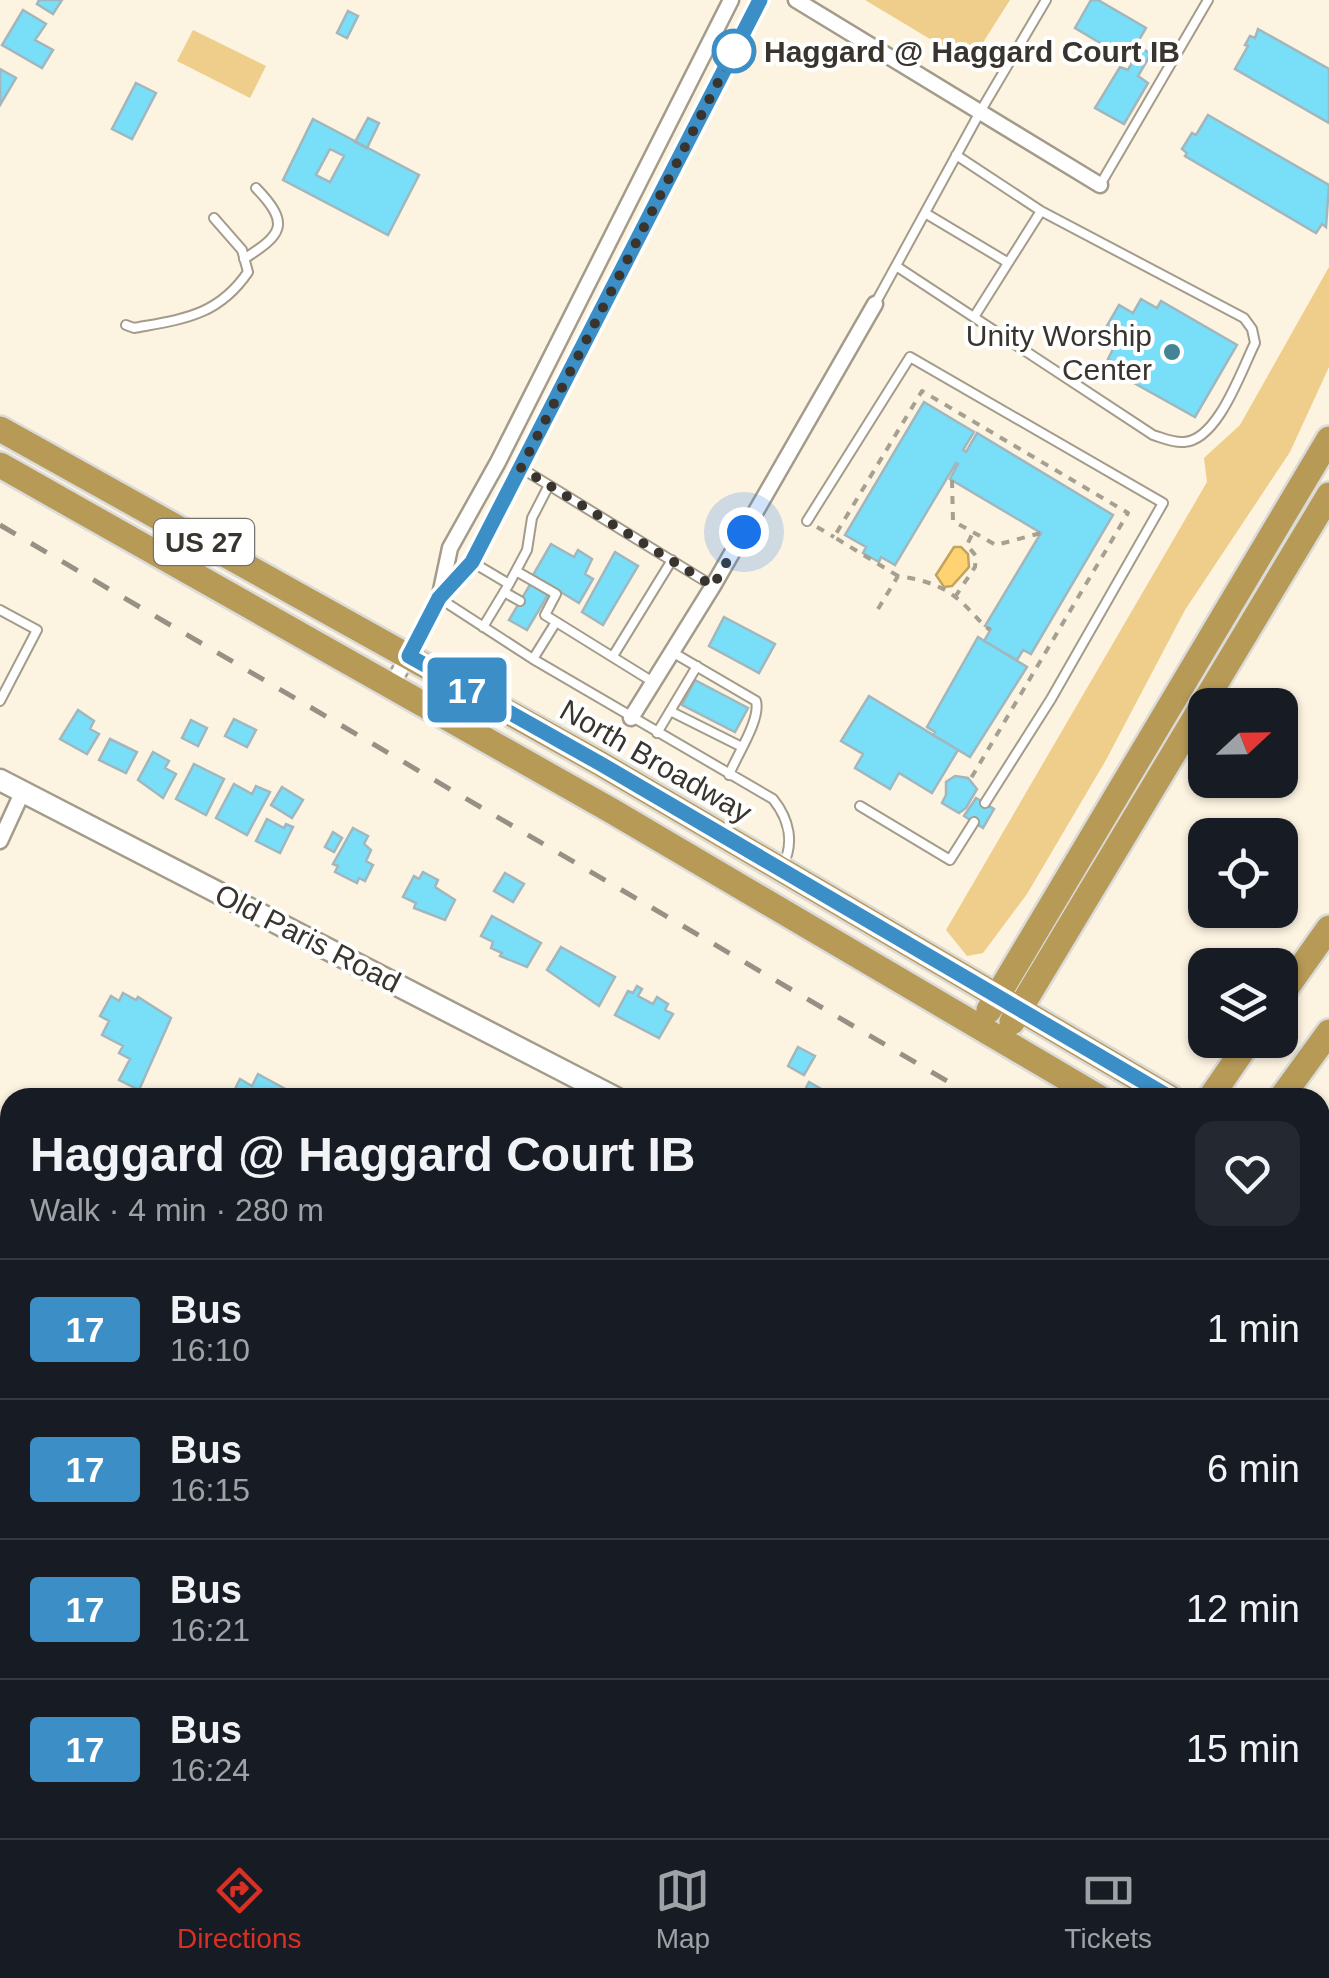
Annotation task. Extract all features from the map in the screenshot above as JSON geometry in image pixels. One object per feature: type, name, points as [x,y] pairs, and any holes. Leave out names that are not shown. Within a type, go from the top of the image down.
[{"type":"highway","name":"North Broadway","points":[[1,431],[601,764],[1154,1088]]},
{"type":"highway","points":[[992,1033],[1329,439]]},
{"type":"highway","name":"US 27","points":[[0,465],[392,685],[1083,1088]]},
{"type":"highway","points":[[1008,1002],[1329,495]]},
{"type":"highway","points":[[1298,972],[1329,928]]},
{"type":"highway","points":[[1288,1088],[1327,1035]]},
{"type":"highway","points":[[1217,1088],[1237,1058]]},
{"type":"street","points":[[392,685],[439,598],[450,548],[732,0]]},
{"type":"street","points":[[439,598],[472,562],[760,0]]},
{"type":"street","points":[[796,0],[1100,185]]},
{"type":"street","points":[[632,718],[713,586],[875,304]]},
{"type":"street","name":"Old Paris Road","points":[[0,780],[597,1088]]},
{"type":"street","points":[[0,841],[23,791]]},
{"type":"lane","points":[[875,304],[1046,0]]},
{"type":"lane","points":[[1100,185],[1208,0]]},
{"type":"lane","points":[[670,122],[692,134]]},
{"type":"lane","points":[[896,266],[1153,435],[1188,442],[1211,428],[1255,343],[1244,318],[1041,211],[956,155]]},
{"type":"lane","points":[[244,259],[274,240],[279,227],[275,212],[256,188]]},
{"type":"lane","points":[[974,316],[1041,211]]},
{"type":"lane","points":[[925,212],[1007,262]]},
{"type":"lane","points":[[126,325],[134,328],[191,318],[213,308],[237,288],[248,272],[242,250],[214,218]]},
{"type":"lane","points":[[618,223],[640,234]]},
{"type":"lane","points":[[806,521],[910,357],[1163,503],[985,803]]},
{"type":"lane","points":[[548,363],[569,374]]},
{"type":"lane","points":[[521,468],[713,586]]},
{"type":"lane","points":[[489,478],[510,489]]},
{"type":"lane","points":[[483,627],[527,550],[532,518],[549,485]]},
{"type":"lane","points":[[613,656],[672,560]]},
{"type":"lane","points":[[472,562],[520,601]]},
{"type":"lane","points":[[516,571],[556,594],[542,613],[654,682]]},
{"type":"lane","points":[[439,598],[533,659],[773,798],[790,838],[780,870]]},
{"type":"lane","points":[[0,610],[37,630],[0,701]]},
{"type":"lane","points":[[533,659],[556,622]]},
{"type":"lane","points":[[672,652],[756,702],[755,720],[728,775]]},
{"type":"lane","points":[[657,733],[697,666]]},
{"type":"lane","points":[[670,710],[740,746]]},
{"type":"lane","points":[[860,806],[950,860],[974,822]]},
{"type":"path","points":[[834,537],[909,420],[922,390],[1128,514],[970,780]]},
{"type":"path","points":[[977,434],[982,426]]},
{"type":"path","points":[[952,480],[953,521],[996,545],[1041,533]]},
{"type":"path","points":[[806,521],[898,576],[924,580],[955,597],[990,630]]},
{"type":"path","points":[[955,597],[975,567],[976,556],[967,545],[973,532]]},
{"type":"path","points":[[878,609],[898,576]]},
{"type":"shaded area","points":[[865,0],[1010,0],[970,63]]},
{"type":"shaded area","points":[[193,30],[266,66],[250,98],[177,61]]},
{"type":"shaded area","points":[[1329,267],[1329,367],[1290,452],[1185,610],[1106,760],[1027,894],[983,953],[967,956],[946,930],[1207,482],[1204,458],[1240,425]]},
{"type":"shaded area","points":[[954,547],[961,547],[968,554],[969,567],[952,586],[944,587],[936,575]]},
{"type":"building","points":[[39,0],[62,0],[53,14],[37,4]]},
{"type":"building","points":[[1091,0],[1098,0],[1146,28],[1136,45],[1151,54],[1138,76],[1148,83],[1124,124],[1095,108],[1120,67],[1128,70],[1135,56],[1132,53],[1127,59],[1075,28]]},
{"type":"building","points":[[23,10],[46,24],[35,40],[53,50],[42,68],[2,45]]},
{"type":"building","points":[[348,11],[358,16],[347,38],[337,33]]},
{"type":"building","points":[[1258,29],[1329,69],[1329,123],[1235,69],[1250,36],[1255,38]]},
{"type":"building","points":[[0,69],[16,78],[0,105]]},
{"type":"building","points":[[136,83],[156,93],[132,139],[112,129]]},
{"type":"building","points":[[1208,115],[1329,185],[1326,227],[1322,224],[1316,233],[1185,156],[1187,153],[1182,149]]},
{"type":"building","points":[[368,118],[379,123],[367,148],[355,142]]},
{"type":"building","points":[[313,119],[419,175],[388,235],[283,180]],"holes":[[[330,149],[344,156],[330,182],[316,175]]]},
{"type":"building","name":"Unity Worship Center","points":[[1141,299],[1157,308],[1161,301],[1237,345],[1195,417],[1118,374],[1122,367],[1108,359],[1115,345],[1101,336],[1119,305],[1133,313]]},
{"type":"building","points":[[924,402],[974,432],[963,450],[966,452],[977,433],[1113,515],[1031,654],[1023,650],[1017,660],[984,641],[991,629],[985,626],[1041,533],[950,479],[958,464],[895,565],[863,553],[866,547],[845,535]]},
{"type":"building","points":[[551,544],[574,557],[578,550],[592,559],[585,574],[593,579],[579,603],[533,575]]},
{"type":"building","points":[[615,552],[638,566],[603,625],[582,612]]},
{"type":"building","points":[[531,583],[549,593],[527,630],[509,620]]},
{"type":"building","points":[[724,617],[775,644],[759,673],[709,646]]},
{"type":"building","points":[[978,637],[1027,667],[970,757],[933,735],[935,732],[927,727]]},
{"type":"building","points":[[695,680],[748,708],[735,732],[682,705]]},
{"type":"building","points":[[869,696],[958,750],[932,793],[899,773],[890,789],[855,768],[863,754],[841,741]]},
{"type":"building","points":[[78,710],[94,721],[90,729],[99,734],[87,754],[60,739]]},
{"type":"building","points":[[234,719],[256,730],[247,747],[225,736]]},
{"type":"building","points":[[191,720],[207,728],[198,746],[182,738]]},
{"type":"building","points":[[110,739],[137,752],[126,773],[99,760]]},
{"type":"building","points":[[153,752],[169,761],[165,768],[176,774],[163,798],[138,780]]},
{"type":"building","points":[[194,764],[224,779],[206,815],[176,799]]},
{"type":"building","points":[[955,776],[968,778],[977,789],[959,813],[942,803],[946,782]]},
{"type":"building","points":[[234,784],[252,794],[256,786],[270,792],[247,835],[216,818]]},
{"type":"building","points":[[282,787],[303,800],[292,818],[271,805]]},
{"type":"building","points":[[976,798],[994,809],[983,828],[964,816]]},
{"type":"building","points":[[267,819],[284,828],[286,824],[293,827],[280,853],[256,841]]},
{"type":"building","points":[[353,828],[368,836],[364,844],[371,850],[366,861],[373,865],[365,881],[359,878],[357,883],[335,872],[338,866],[333,864]]},
{"type":"building","points":[[333,832],[342,838],[334,852],[325,847]]},
{"type":"building","points":[[423,872],[438,880],[435,887],[455,900],[445,920],[414,908],[416,903],[403,897],[414,876],[419,879]]},
{"type":"building","points":[[505,873],[524,884],[513,902],[494,891]]},
{"type":"building","points":[[492,916],[541,943],[527,967],[500,956],[502,953],[491,948],[493,942],[481,936]]},
{"type":"building","points":[[561,947],[615,977],[599,1006],[547,970]]},
{"type":"building","points":[[637,986],[642,989],[638,996],[653,1004],[657,997],[668,1004],[665,1010],[673,1014],[659,1038],[615,1015],[628,991],[633,993]]},
{"type":"building","points":[[123,993],[136,1000],[138,997],[171,1018],[140,1088],[119,1080],[130,1059],[119,1053],[123,1046],[102,1035],[109,1021],[100,1016],[111,996],[119,1001]]},
{"type":"building","points":[[798,1047],[815,1056],[804,1075],[788,1066]]},
{"type":"building","points":[[258,1074],[284,1088],[236,1088],[240,1079],[252,1086]]},
{"type":"railway","points":[[0,525],[959,1088]]},
{"type":"bus line","name":"17","points":[[760,0],[472,562],[439,598],[409,656],[1154,1088]]},
{"type":"place","name":"Haggard @ Haggard Court IB","points":[[734,51]]},
{"type":"place","name":"Unity Worship Center","points":[[1172,352]]},
{"type":"route","points":[[734,51],[521,468],[713,586],[744,532]]}]
